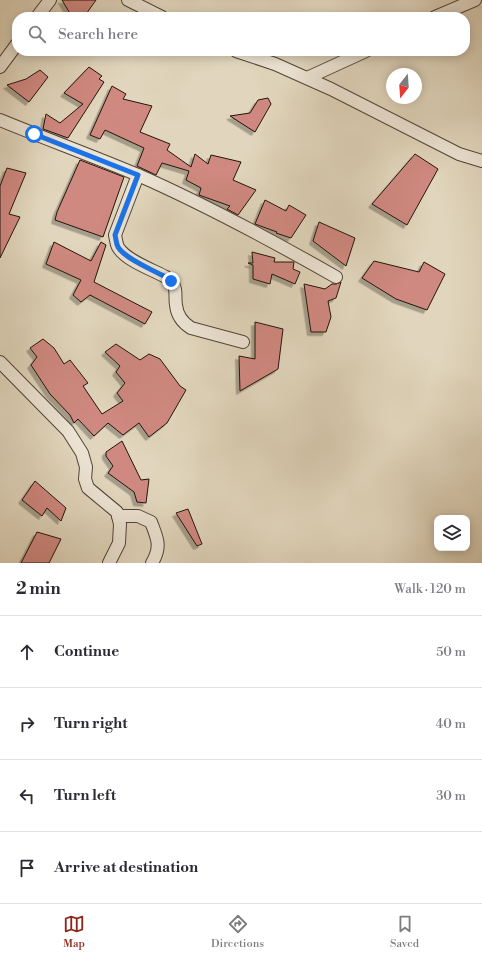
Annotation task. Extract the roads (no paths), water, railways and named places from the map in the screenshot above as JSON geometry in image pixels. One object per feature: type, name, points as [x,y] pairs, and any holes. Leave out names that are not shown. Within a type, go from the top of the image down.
[{"type":"street","points":[[41,12],[50,0]]},
{"type":"street","points":[[128,0],[152,12]]},
{"type":"street","points":[[446,12],[475,0]]},
{"type":"street","points":[[0,67],[12,51]]},
{"type":"street","points":[[251,56],[275,64],[306,78],[459,154],[482,162]]},
{"type":"street","points":[[306,78],[355,56]]},
{"type":"street","points":[[0,120],[138,175],[258,233],[336,276]]},
{"type":"street","points":[[138,175],[115,235],[118,248],[124,255],[171,281],[175,289],[176,306],[179,316],[184,324],[191,328],[243,342]]},
{"type":"street","points":[[0,362],[68,431],[82,453],[86,467],[88,488],[117,512],[120,524],[119,543],[109,563]]},
{"type":"street","points":[[118,516],[138,516],[150,522],[158,541],[158,552],[152,563]]}]
